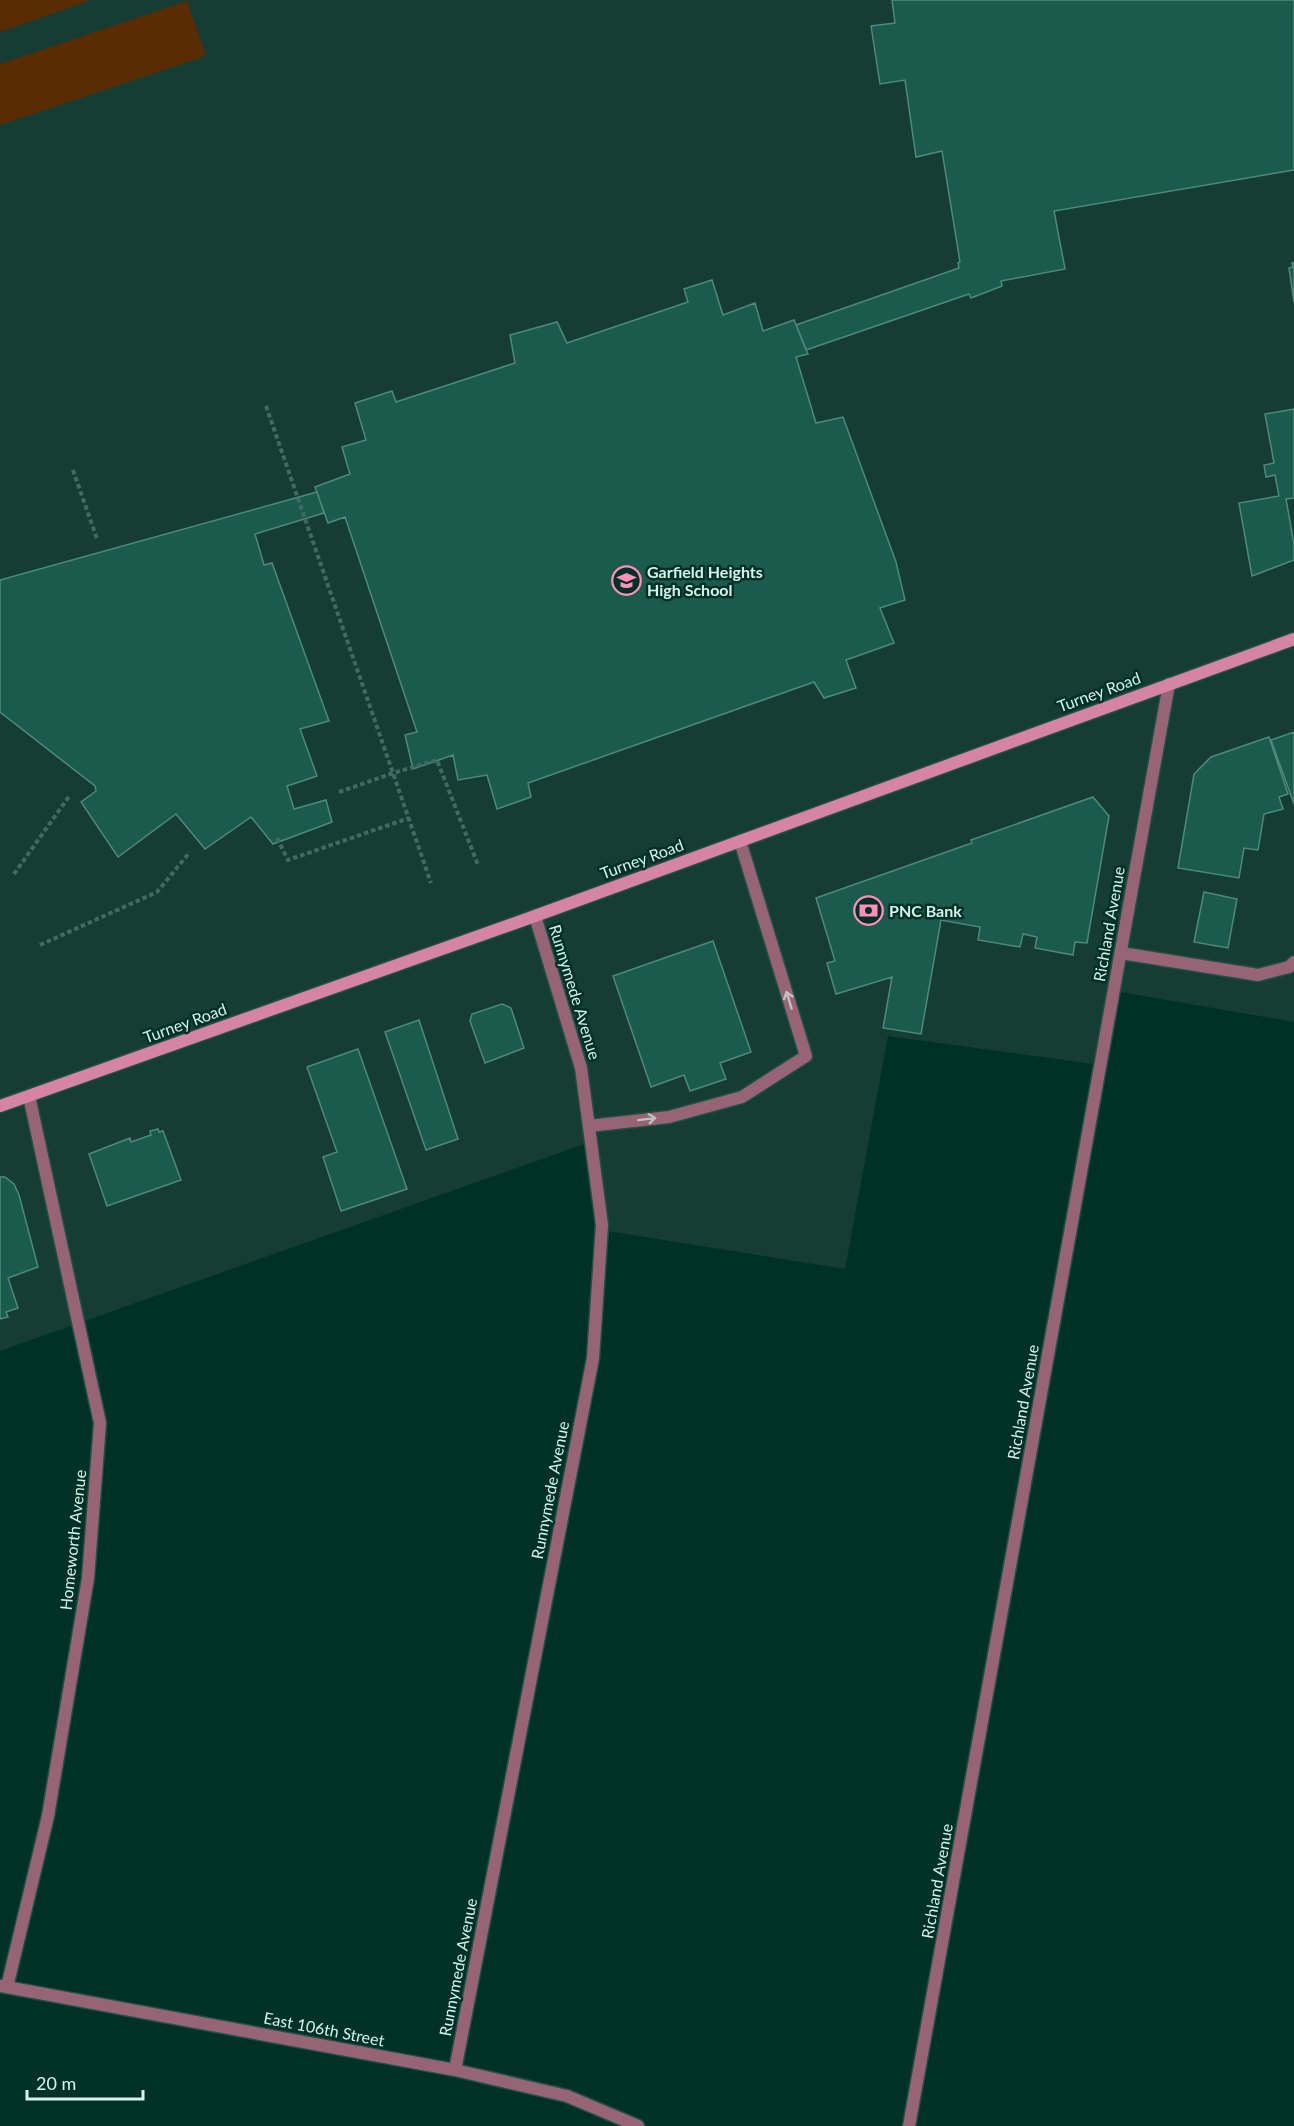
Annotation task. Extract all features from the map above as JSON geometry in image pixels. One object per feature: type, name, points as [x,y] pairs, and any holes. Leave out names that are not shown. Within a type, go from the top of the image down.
[{"type":"main road","name":"Turney Road","points":[[0,1106],[535,916],[1294,639]]},
{"type":"street","name":"Richland Avenue","points":[[909,2126],[1169,684]]},
{"type":"street","points":[[589,1126],[669,1117],[742,1097],[806,1056],[740,841]]},
{"type":"street","name":"Runnymede Avenue","points":[[455,2070],[593,1358],[602,1225],[581,1068],[535,916]]},
{"type":"street","points":[[1121,953],[1258,975],[1289,967],[1294,962]]},
{"type":"street","name":"Homeworth Avenue","points":[[4,1987],[48,1816],[88,1578],[100,1423],[29,1096]]},
{"type":"street","name":"East 106th Street","points":[[4,1987],[455,2070],[567,2096],[637,2126]]},
{"type":"path","points":[[266,406],[431,883]]},
{"type":"path","points":[[73,470],[97,539]]},
{"type":"path","points":[[339,792],[437,760],[478,865]]},
{"type":"path","points":[[14,874],[70,795]]},
{"type":"path","points":[[277,838],[288,860],[409,819]]},
{"type":"path","points":[[40,945],[157,892],[190,852]]},
{"type":"shaded area","points":[[0,0],[1294,0],[1294,1022],[1115,991],[1101,1065],[888,1036],[845,1269],[601,1230],[590,1142],[0,1351]]},
{"type":"shaded area","points":[[0,0],[91,0],[0,32]]},
{"type":"shaded area","points":[[187,1],[206,56],[0,125],[0,64]]},
{"type":"building","points":[[892,0],[1294,0],[1294,170],[1054,211],[1065,269],[1001,281],[1002,286],[971,298],[969,294],[806,350],[796,325],[959,268],[958,263],[960,262],[942,151],[916,157],[905,80],[880,84],[871,26],[895,23]]},
{"type":"building","points":[[1292,263],[1294,263],[1294,302],[1289,268],[1293,267]]},
{"type":"building","points":[[712,280],[723,315],[755,303],[763,331],[794,320],[808,354],[796,357],[816,423],[843,417],[896,562],[905,600],[880,608],[894,643],[846,660],[856,688],[824,698],[814,682],[528,783],[531,797],[497,809],[487,775],[458,780],[453,755],[413,769],[405,735],[417,732],[345,517],[328,523],[315,487],[350,474],[342,447],[366,440],[355,403],[392,391],[396,402],[515,363],[510,335],[557,322],[567,343],[688,302],[684,289]]},
{"type":"building","points":[[1294,409],[1294,498],[1286,499],[1294,544],[1294,560],[1252,576],[1239,503],[1279,496],[1275,475],[1266,477],[1264,465],[1274,463],[1265,414]]},
{"type":"building","points":[[317,492],[324,513],[255,534],[264,565],[272,563],[329,721],[300,729],[317,776],[287,786],[294,809],[326,800],[332,822],[273,844],[251,817],[205,849],[176,814],[118,857],[81,802],[96,791],[95,786],[0,712],[0,580]]},
{"type":"building","points":[[1294,732],[1294,804],[1271,740]]},
{"type":"building","points":[[1269,737],[1288,794],[1279,797],[1283,809],[1264,814],[1258,850],[1244,848],[1239,878],[1178,868],[1194,774],[1211,757]]},
{"type":"building","points":[[1093,797],[1109,816],[1087,943],[1075,942],[1073,955],[1035,948],[1037,937],[1023,934],[1020,947],[978,940],[980,927],[941,920],[921,1034],[883,1028],[892,977],[836,994],[827,963],[835,961],[816,898]]},
{"type":"building","points":[[1204,892],[1237,899],[1228,948],[1194,942]]},
{"type":"building","points":[[713,941],[751,1052],[720,1063],[726,1079],[690,1091],[684,1075],[651,1087],[613,976]]},
{"type":"building","points":[[502,1004],[511,1008],[524,1048],[485,1063],[470,1021],[472,1014]]},
{"type":"building","points":[[419,1020],[458,1139],[426,1150],[385,1032]]},
{"type":"building","points":[[358,1049],[407,1189],[341,1211],[323,1157],[337,1152],[307,1067]]},
{"type":"building","points":[[158,1129],[159,1132],[163,1131],[181,1180],[107,1206],[89,1154],[130,1138],[131,1142],[151,1135],[150,1131]]},
{"type":"building","points":[[0,1177],[5,1177],[14,1184],[19,1195],[38,1267],[8,1278],[18,1308],[6,1312],[8,1317],[0,1319]]},
{"type":"place","name":"Garfield Heights High School","points":[[626,581]]},
{"type":"place","name":"PNC Bank","points":[[868,911]]}]
